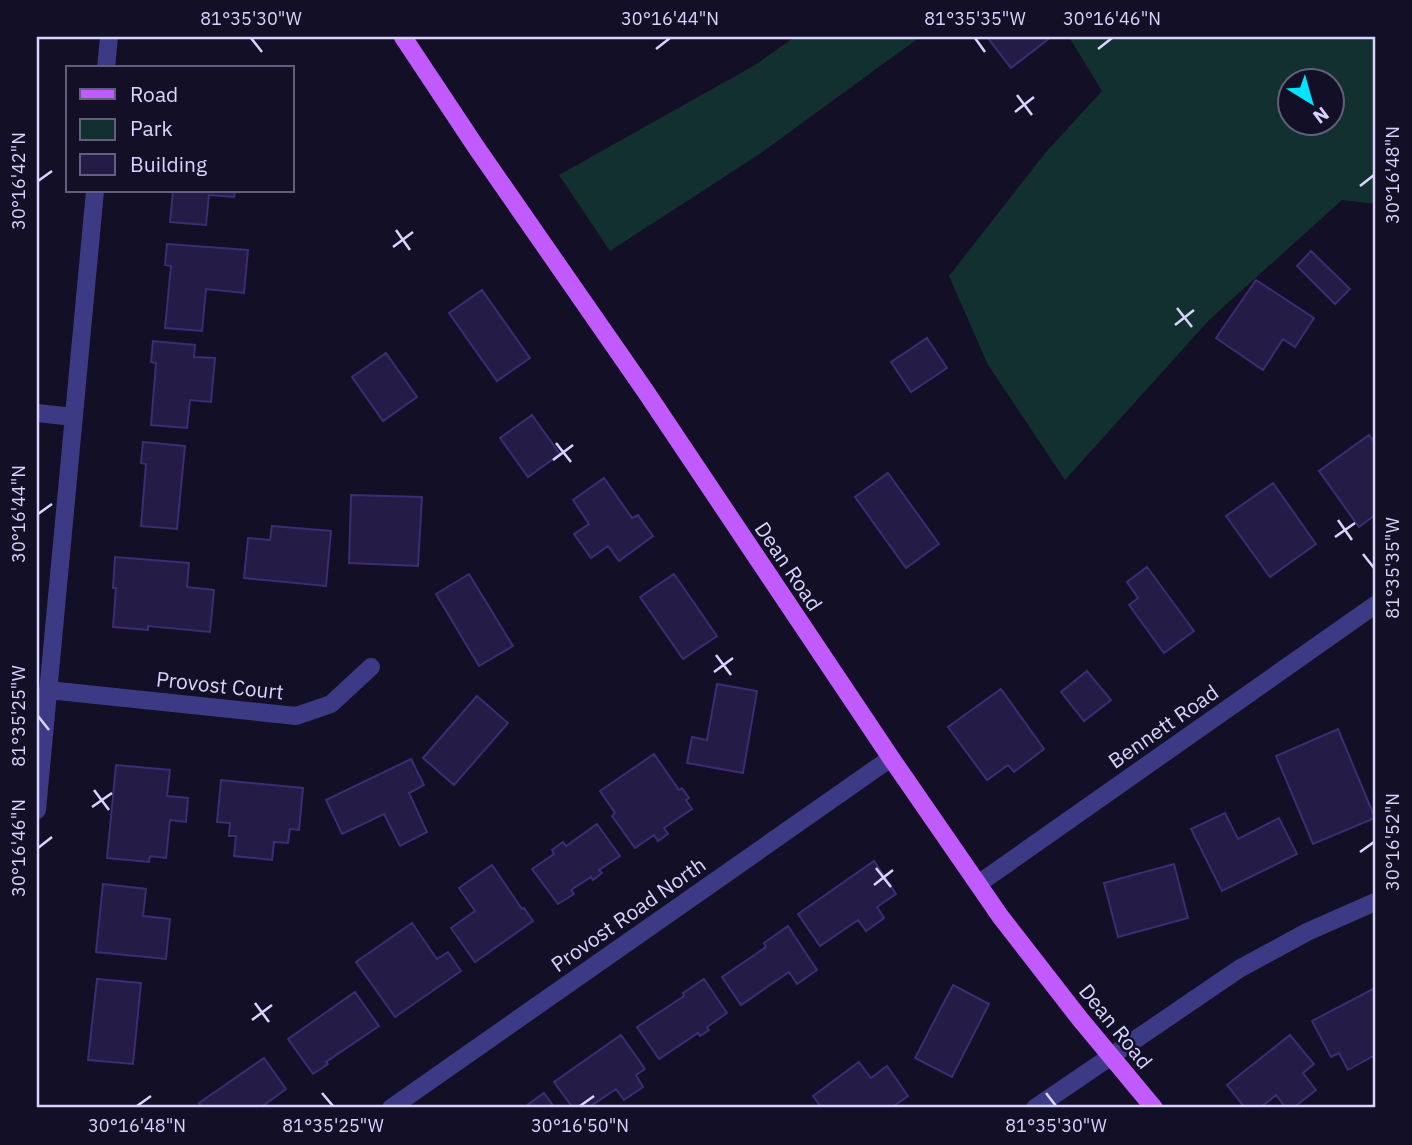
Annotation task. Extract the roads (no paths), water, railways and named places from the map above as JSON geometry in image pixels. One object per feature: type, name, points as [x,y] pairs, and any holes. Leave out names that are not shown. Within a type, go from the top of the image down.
[{"type":"main road","name":"Dean Road","points":[[402,37],[1000,916],[1154,1108]]},
{"type":"street","points":[[106,66],[109,37]]},
{"type":"street","points":[[37,810],[95,192]]},
{"type":"street","points":[[37,413],[74,418]]},
{"type":"street","name":"Bennett Road","points":[[978,884],[1375,605]]},
{"type":"street","name":"Provost Court","points":[[48,690],[296,716],[331,705],[371,667]]},
{"type":"street","name":"Provost Road North","points":[[391,1108],[891,758]]},
{"type":"street","points":[[1035,1108],[1239,969],[1307,932],[1375,902]]}]
